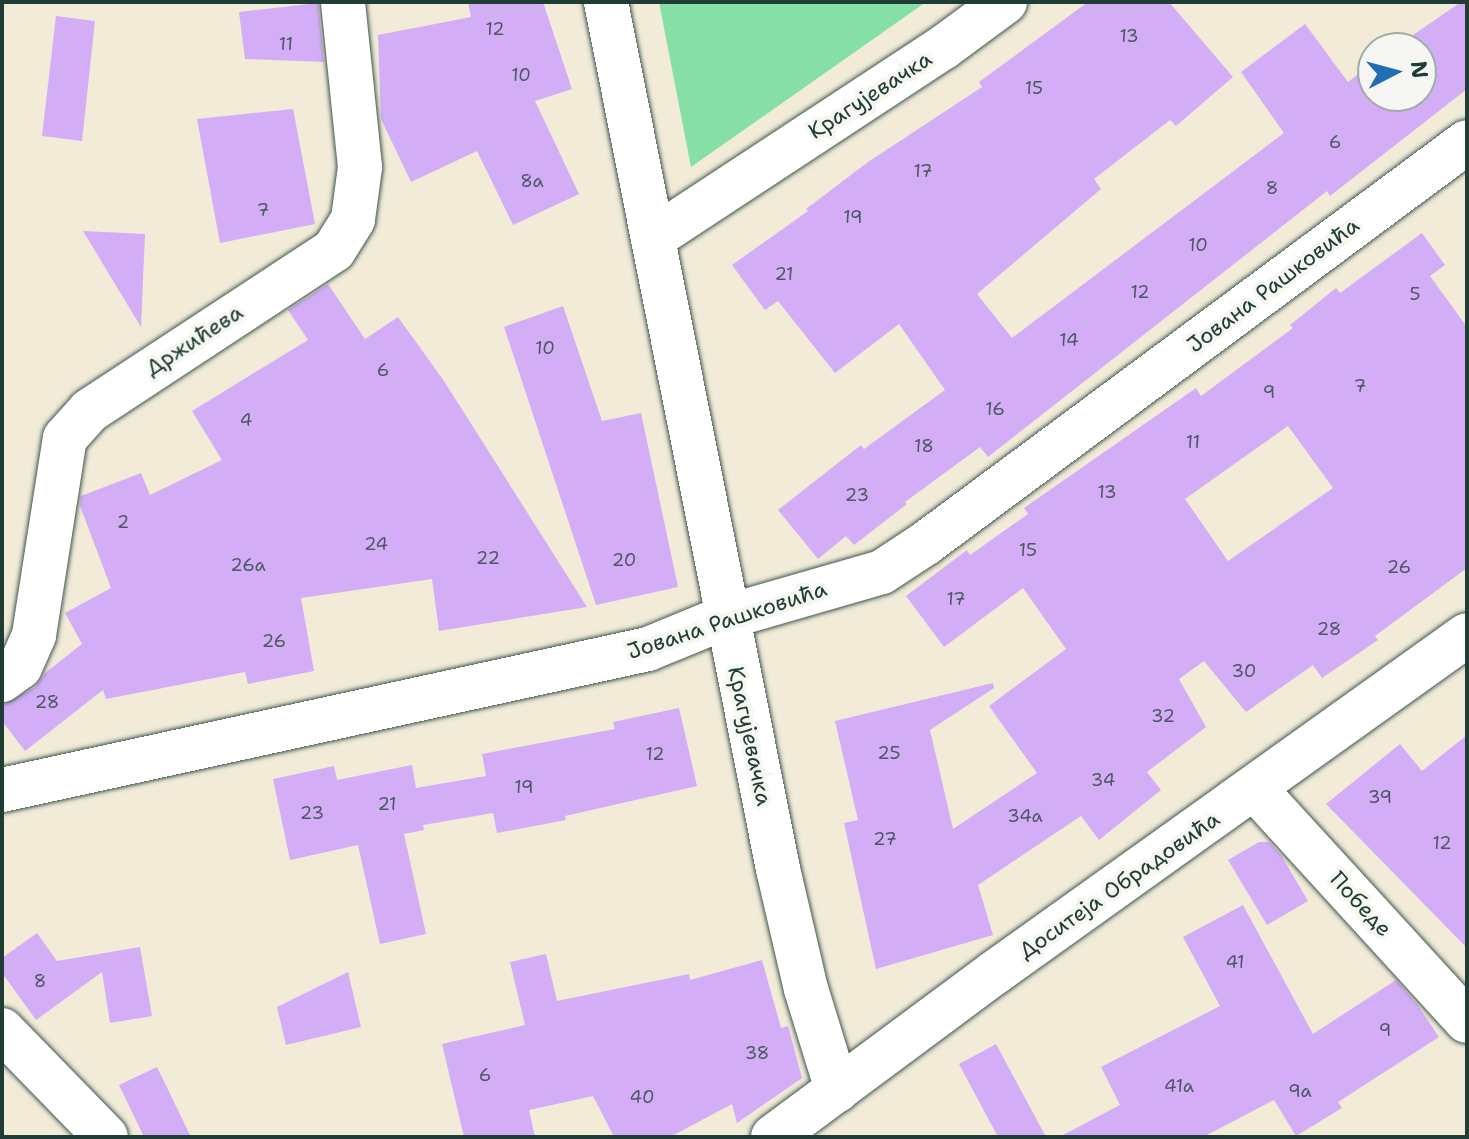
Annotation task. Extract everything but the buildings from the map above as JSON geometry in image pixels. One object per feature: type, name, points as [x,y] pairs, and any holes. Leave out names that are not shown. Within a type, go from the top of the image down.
[{"type":"street","name":"Држићева","points":[[2,680],[20,667],[34,635],[65,438],[89,411],[334,250],[353,219],[360,167],[343,2]]},
{"type":"street","name":"Крагујевачка","points":[[606,2],[726,617],[785,899],[806,989],[837,1090]]},
{"type":"street","name":"Крагујевачка","points":[[653,238],[944,47],[1005,2]]},
{"type":"street","name":"Јована Рашковића","points":[[2,790],[648,649],[726,617],[882,572],[926,543],[1467,142]]},
{"type":"street","name":"Доситеја Обрадовића","points":[[773,1137],[994,973],[1467,635]]},
{"type":"street","name":"Победе","points":[[1255,789],[1467,1021]]},
{"type":"street","points":[[2,1030],[106,1137]]},
{"type":"green space","points":[[659,2],[926,2],[691,167]]}]
